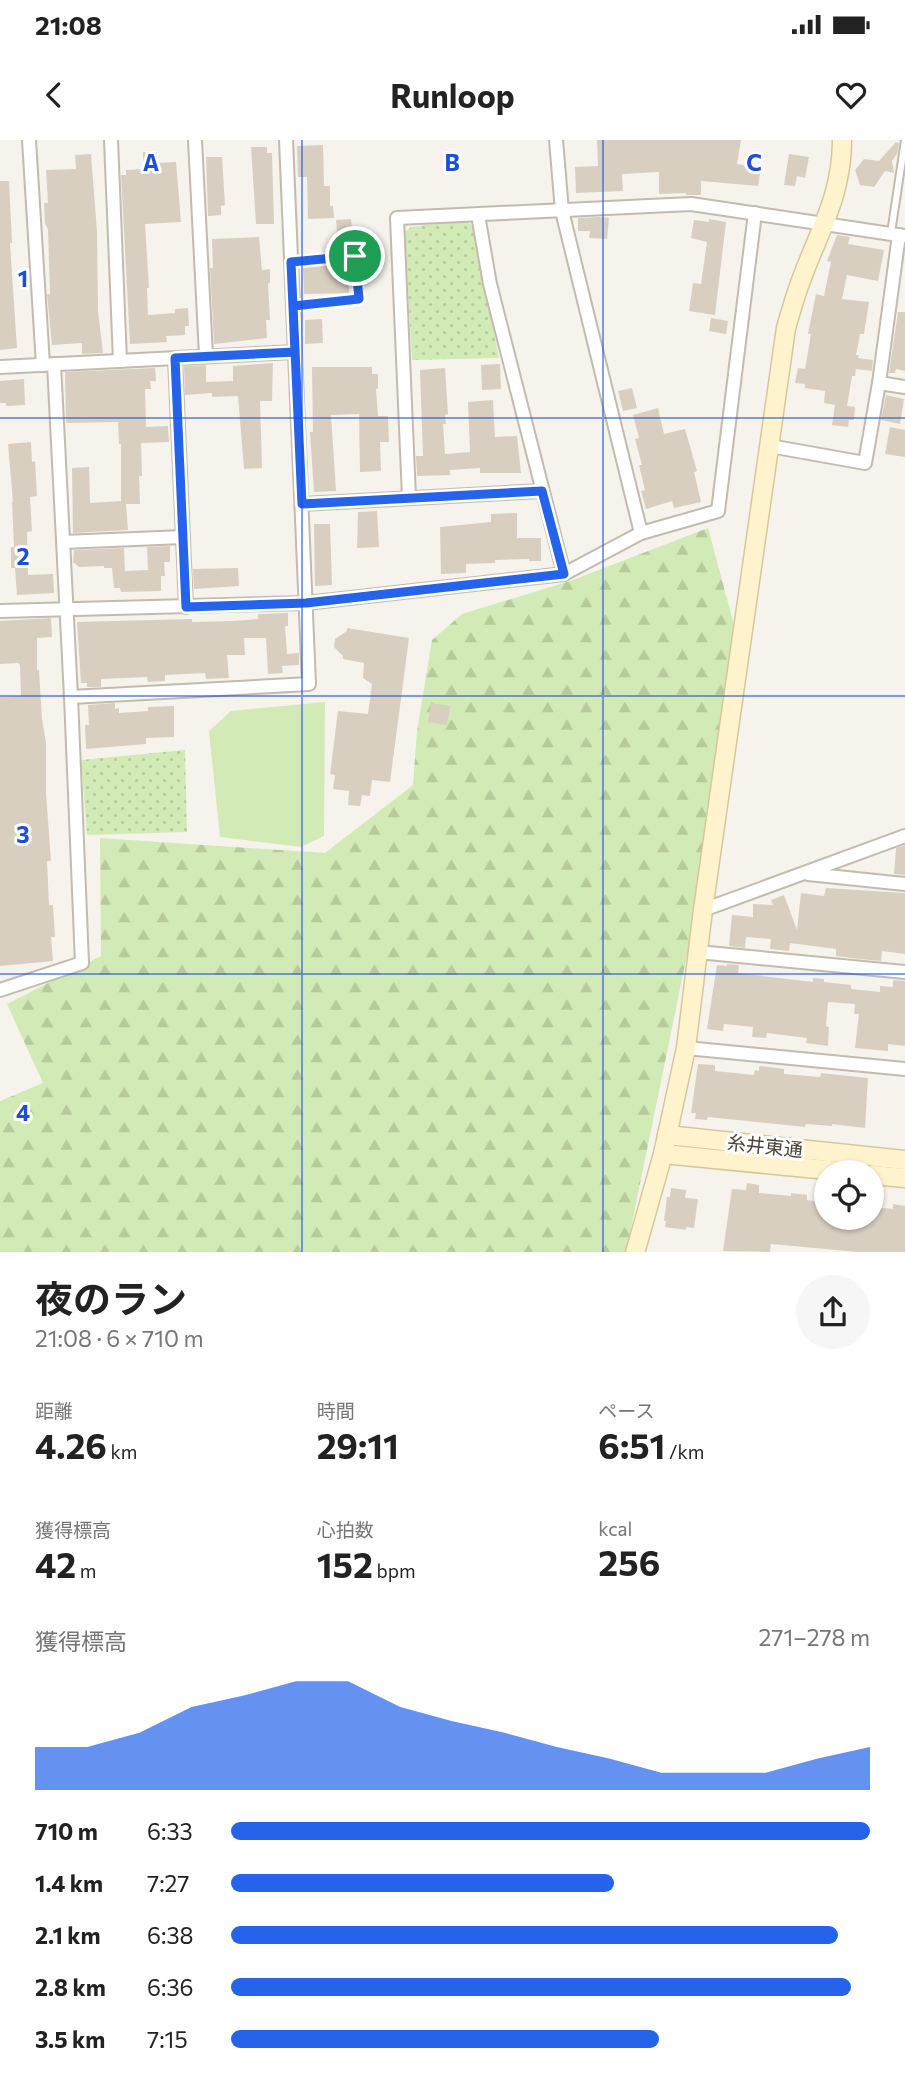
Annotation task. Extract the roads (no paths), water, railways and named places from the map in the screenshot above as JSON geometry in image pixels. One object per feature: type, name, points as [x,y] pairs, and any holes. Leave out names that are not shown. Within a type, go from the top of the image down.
[{"type":"street","points":[[0,990],[82,963],[63,542],[29,140]]},
{"type":"street","points":[[111,140],[121,361]]},
{"type":"street","points":[[195,140],[206,356]]},
{"type":"street","points":[[71,697],[309,684],[286,140]]},
{"type":"street","points":[[556,140],[562,211],[641,533]]},
{"type":"street","points":[[635,1252],[663,1154],[686,1048],[703,910],[786,328],[799,286],[826,224],[839,180],[842,140]]},
{"type":"street","points":[[409,497],[397,218],[691,204],[898,234],[879,383],[865,463],[770,446]]},
{"type":"street","points":[[0,611],[306,603],[564,574],[641,533],[718,510],[755,213]]},
{"type":"street","points":[[478,215],[490,284],[564,574]]},
{"type":"street","points":[[0,368],[295,352]]},
{"type":"street","points":[[175,358],[186,607]]},
{"type":"street","points":[[879,383],[905,387]]},
{"type":"street","points":[[302,504],[542,491]]},
{"type":"street","points":[[63,542],[183,537]]},
{"type":"street","points":[[703,910],[905,835]]},
{"type":"street","points":[[803,874],[905,884]]},
{"type":"street","points":[[698,952],[905,972]]},
{"type":"street","points":[[686,1048],[905,1069]]},
{"type":"street","name":"糸井東通","points":[[667,1135],[905,1160]]},
{"type":"street","name":"糸井東通","points":[[663,1154],[814,1169]]},
{"type":"street","points":[[884,1176],[905,1178]]},
{"type":"lane","points":[[898,234],[905,140]]},
{"type":"lane","points":[[291,262],[355,256],[359,299],[293,306]]}]
